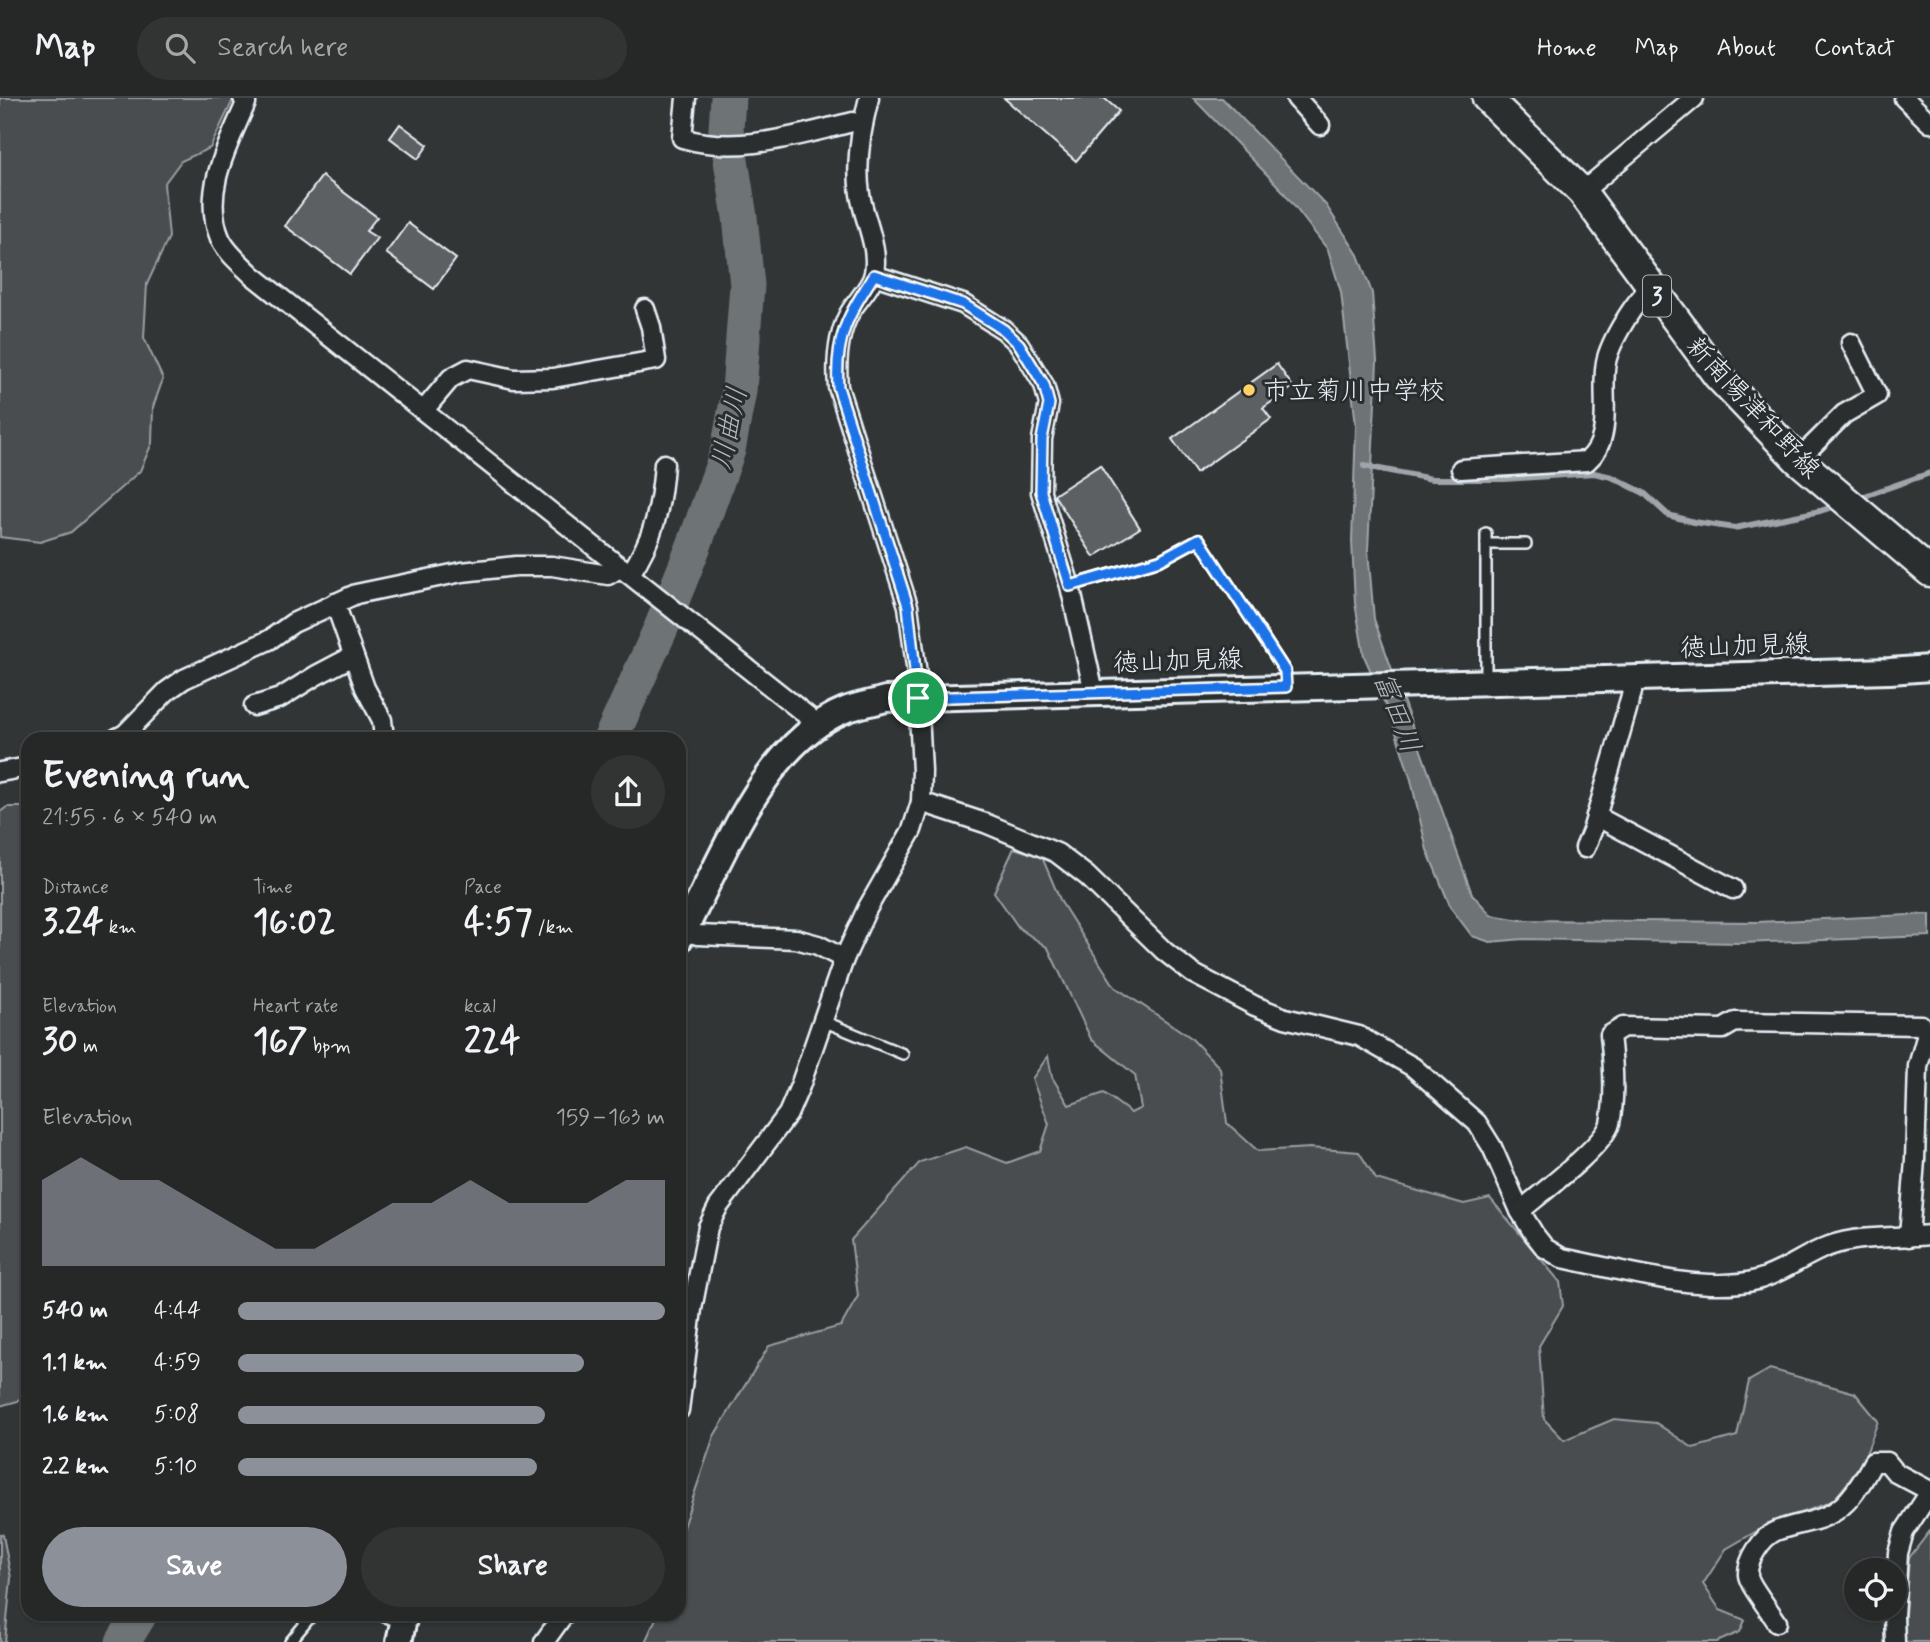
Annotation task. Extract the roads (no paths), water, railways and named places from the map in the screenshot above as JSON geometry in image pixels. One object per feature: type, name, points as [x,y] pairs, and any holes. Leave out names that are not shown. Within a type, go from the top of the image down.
[{"type":"main road","name":"新南陽津和野線","points":[[1487,98],[1582,192],[1717,375],[1798,460],[1930,572]]},
{"type":"street","points":[[243,98],[246,103],[221,161],[214,188],[220,239],[251,275],[819,725]]},
{"type":"street","points":[[686,98],[682,138],[705,145],[758,144],[853,122],[863,124]]},
{"type":"street","points":[[686,1358],[696,1283],[708,1227],[718,1207],[788,1114],[844,960],[867,909],[912,830],[921,802],[918,698],[908,606],[838,387],[836,361],[841,335],[849,314],[874,275],[875,253],[860,195],[858,164],[869,98]]},
{"type":"street","points":[[1296,98],[1320,125]]},
{"type":"street","points":[[1582,192],[1695,98]]},
{"type":"street","points":[[1904,98],[1930,124]]},
{"type":"street","points":[[874,275],[963,304],[1004,330],[1019,344],[1044,385],[1049,404],[1042,439],[1041,492],[1070,586],[1094,692]]},
{"type":"street","points":[[1461,469],[1587,461],[1597,454],[1603,435],[1606,358],[1642,295],[1651,288]]},
{"type":"street","points":[[424,410],[451,378],[468,369],[514,379],[553,378],[656,360],[645,309]]},
{"type":"street","points":[[1798,460],[1844,414],[1877,395],[1851,343]]},
{"type":"street","points":[[127,732],[167,691],[184,679],[269,640],[293,623],[356,594],[462,572],[516,566],[551,566],[608,575],[626,571],[650,540],[663,491],[664,464]]},
{"type":"street","points":[[335,603],[365,688],[382,720],[383,732]]},
{"type":"street","points":[[254,706],[280,698],[353,656]]},
{"type":"street","name":"徳山加見線","points":[[686,927],[766,775],[819,725],[844,711],[886,699],[1930,668]]},
{"type":"street","points":[[1585,848],[1632,692],[1632,678]]},
{"type":"street","points":[[0,772],[21,768]]},
{"type":"street","points":[[921,802],[985,823],[1057,853],[1087,876],[1164,951],[1192,974],[1285,1018],[1359,1036],[1413,1067],[1477,1123],[1492,1147],[1520,1211],[1545,1248],[1562,1258],[1689,1282],[1718,1283],[1756,1280],[1832,1244],[1930,1235]]},
{"type":"street","points":[[1596,816],[1733,888]]},
{"type":"street","points":[[686,935],[796,939],[818,945],[844,960]]},
{"type":"street","points":[[1520,1211],[1570,1168],[1601,1138],[1610,1125],[1614,1068],[1610,1035],[1623,1027],[1723,1029],[1735,1022],[1921,1025],[1927,1034],[1918,1066],[1909,1237]]},
{"type":"street","points":[[1777,1622],[1752,1586],[1748,1575],[1751,1559],[1773,1532],[1814,1522],[1842,1507],[1864,1479],[1873,1462],[1887,1462],[1896,1473],[1930,1492],[1903,1532],[1898,1553],[1895,1642]]},
{"type":"street","points":[[544,1642],[559,1621]]},
{"type":"lane","points":[[1486,533],[1486,683]]},
{"type":"lane","points":[[1070,586],[1160,560],[1199,539],[1285,671],[1286,687]]},
{"type":"lane","points":[[1486,544],[1526,544]]},
{"type":"lane","points":[[821,1020],[903,1054]]},
{"type":"lane","points":[[290,1642],[307,1621]]},
{"type":"water","points":[[717,98],[737,98],[738,129],[720,128]]},
{"type":"water","name":"富田川","points":[[1193,98],[1222,98],[1326,205],[1358,255],[1372,293],[1377,361],[1368,550],[1374,619],[1472,894],[1491,915],[1520,920],[1757,922],[1930,914],[1930,936],[1741,943],[1523,939],[1490,942],[1472,936],[1451,908],[1427,850],[1411,780],[1391,717],[1364,656],[1355,603],[1352,541],[1356,426],[1341,292],[1328,250],[1281,189]]},
{"type":"waterway","name":"川曲川","points":[[614,732],[661,628],[695,543],[728,450],[739,391],[747,285],[740,217],[726,129],[728,98]]},
{"type":"waterway","points":[[1364,466],[1432,479],[1504,479],[1594,473],[1612,477],[1644,493],[1668,515],[1735,528],[1839,505]]},
{"type":"waterway","points":[[1856,499],[1930,473]]},
{"type":"waterway","name":"川曲川","points":[[123,1642],[136,1621]]},
{"type":"place","name":"市立菊川中学校","points":[[1249,390]]}]
